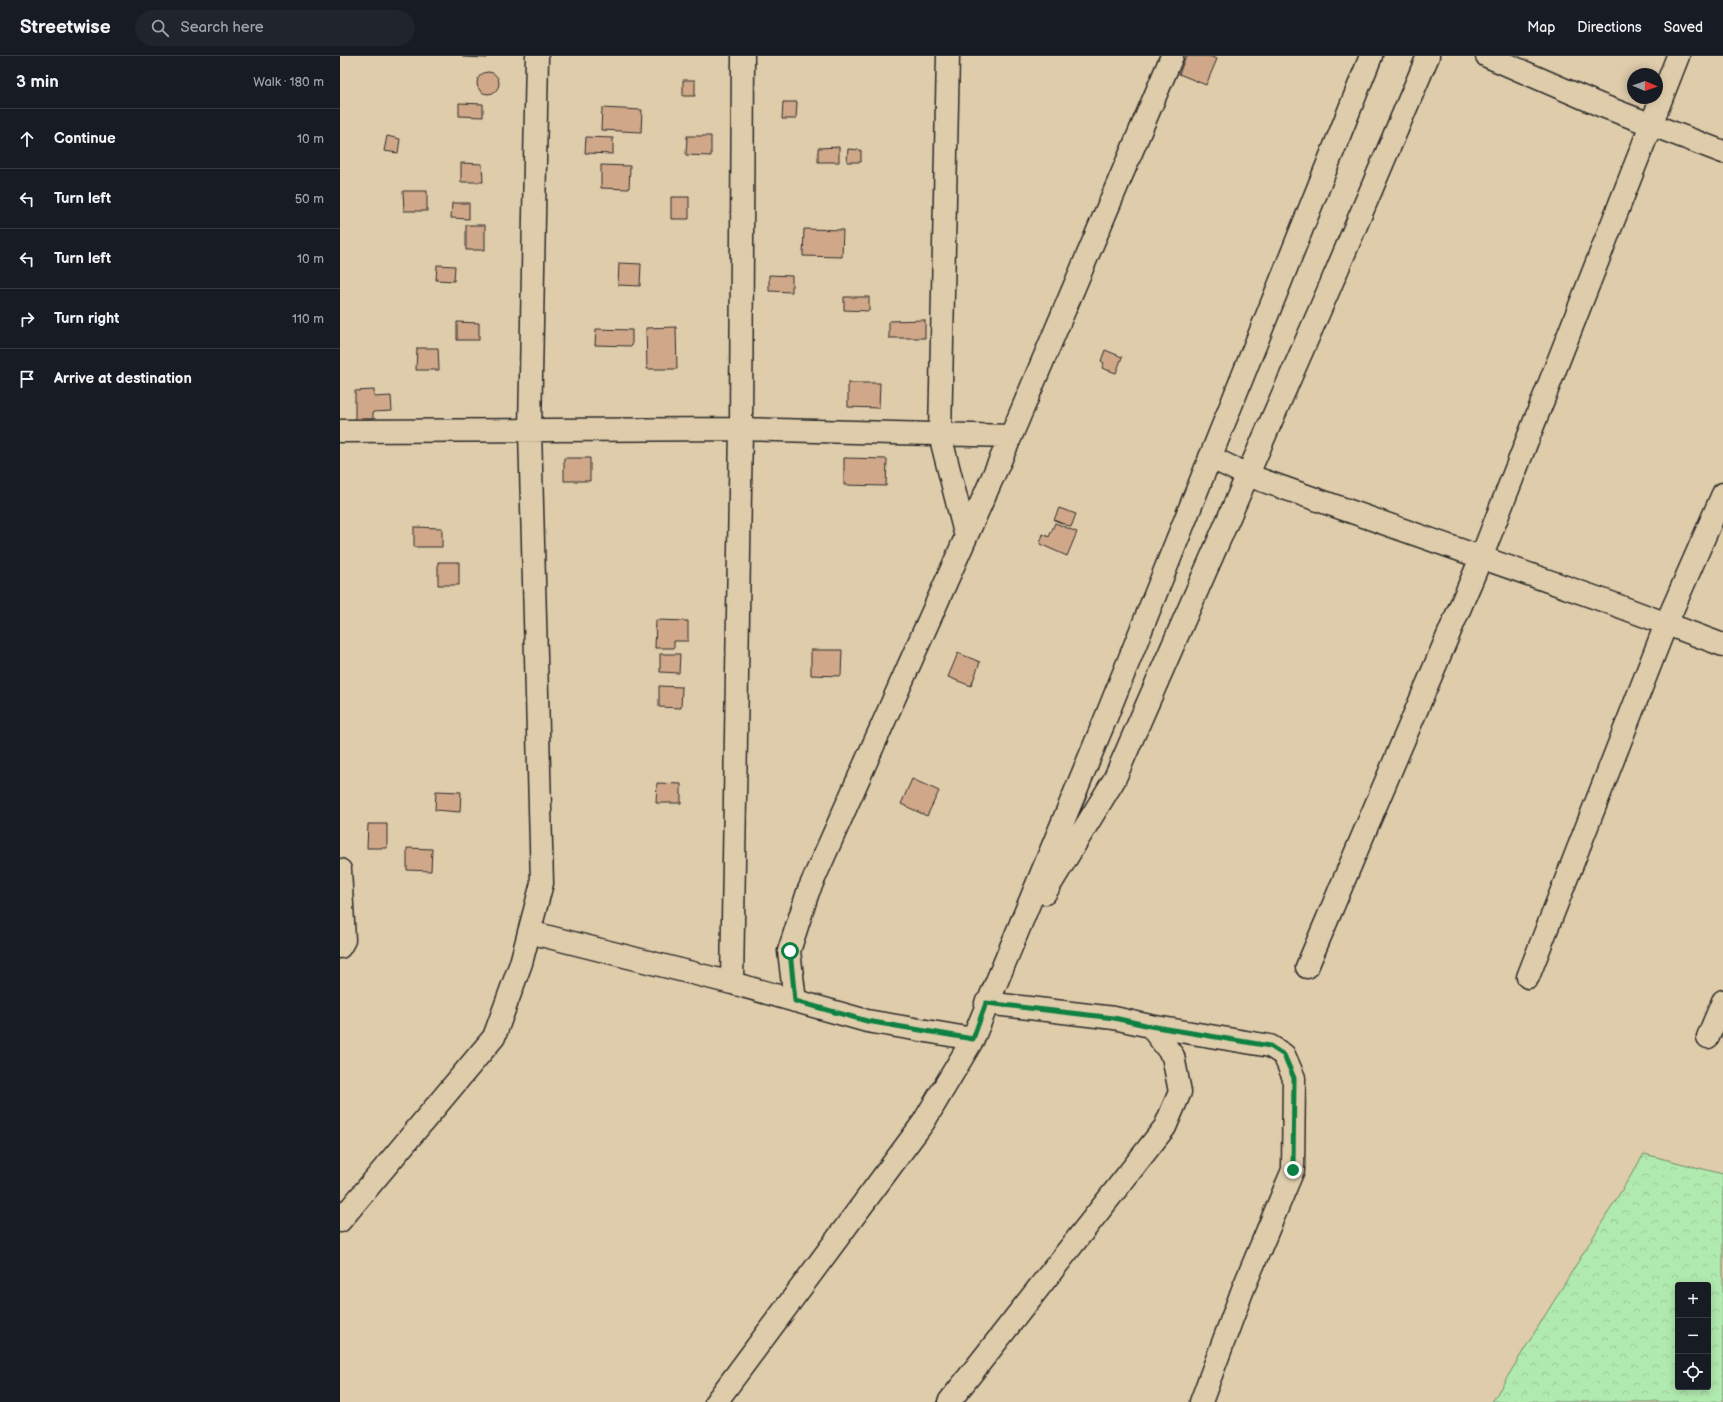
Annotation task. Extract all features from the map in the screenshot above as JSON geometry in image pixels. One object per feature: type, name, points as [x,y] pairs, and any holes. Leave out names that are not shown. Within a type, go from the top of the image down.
[{"type":"street","points":[[340,1221],[494,1037],[521,963],[542,883],[530,430],[537,56]]},
{"type":"street","points":[[732,983],[741,429],[743,56]]},
{"type":"street","points":[[948,56],[940,435],[966,537]]},
{"type":"street","points":[[795,1001],[790,951],[808,892],[1011,436],[1172,56]]},
{"type":"street","points":[[716,1402],[924,1123],[973,1039],[986,1003],[1105,720],[1371,56]]},
{"type":"street","points":[[1008,952],[1114,780],[1428,56]]},
{"type":"street","points":[[1487,56],[1600,105],[1723,152]]},
{"type":"street","points":[[1307,967],[1481,558],[1650,124],[1678,56]]},
{"type":"street","points":[[340,430],[741,429],[1011,436]]},
{"type":"street","points":[[1210,457],[1247,475],[1723,645]]},
{"type":"street","points":[[1528,977],[1666,624],[1723,494]]},
{"type":"street","points":[[340,870],[344,940],[340,947]]},
{"type":"street","points":[[529,932],[732,983],[867,1021],[973,1039]]},
{"type":"street","points":[[1708,1037],[1723,1001]]},
{"type":"street","points":[[986,1003],[1114,1018],[1150,1026],[1270,1046],[1284,1055],[1294,1078],[1293,1170],[1243,1289],[1201,1402]]},
{"type":"street","points":[[949,1402],[1165,1127],[1180,1092],[1173,1056],[1150,1026]]},
{"type":"green space","points":[[1644,1154],[1723,1174],[1723,1402],[1492,1402]]},
{"type":"building","points":[[487,56],[487,58],[463,57]]},
{"type":"building","points":[[1186,56],[1209,56],[1217,59],[1206,85],[1179,74]]},
{"type":"building","points":[[488,72],[496,75],[499,83],[496,91],[488,94],[480,91],[477,83],[480,75]]},
{"type":"building","points":[[683,80],[695,80],[695,96],[683,96]]},
{"type":"building","points":[[783,102],[797,102],[796,119],[782,119]]},
{"type":"building","points":[[459,103],[483,104],[483,117],[459,116]]},
{"type":"building","points":[[602,108],[642,110],[641,132],[601,130]]},
{"type":"building","points":[[387,136],[400,139],[398,153],[384,151]]},
{"type":"building","points":[[687,136],[711,136],[711,156],[686,155]]},
{"type":"building","points":[[586,137],[613,138],[613,154],[585,153]]},
{"type":"building","points":[[839,147],[839,162],[818,162],[818,148]]},
{"type":"building","points":[[848,149],[861,150],[861,162],[847,162]]},
{"type":"building","points":[[461,163],[482,164],[483,182],[461,182]]},
{"type":"building","points":[[601,165],[630,166],[629,189],[601,188]]},
{"type":"building","points":[[403,191],[427,191],[427,211],[404,211]]},
{"type":"building","points":[[671,197],[689,197],[689,219],[671,219]]},
{"type":"building","points":[[452,203],[469,203],[469,219],[451,218]]},
{"type":"building","points":[[466,225],[485,225],[485,250],[466,250]]},
{"type":"building","points":[[804,229],[843,230],[842,257],[803,256]]},
{"type":"building","points":[[619,263],[641,264],[640,286],[618,285]]},
{"type":"building","points":[[437,265],[455,266],[454,281],[436,280]]},
{"type":"building","points":[[769,275],[792,276],[792,292],[769,291]]},
{"type":"building","points":[[844,297],[869,297],[869,311],[844,310]]},
{"type":"building","points":[[925,320],[925,338],[889,338],[889,321]]},
{"type":"building","points":[[457,322],[479,323],[479,340],[457,340]]},
{"type":"building","points":[[676,327],[677,369],[647,369],[646,328]]},
{"type":"building","points":[[596,329],[632,330],[632,346],[595,345]]},
{"type":"building","points":[[417,348],[438,348],[439,370],[416,370]]},
{"type":"building","points":[[1105,350],[1122,357],[1116,373],[1102,368],[1104,363],[1101,361]]},
{"type":"building","points":[[848,383],[880,383],[879,408],[848,407]]},
{"type":"building","points":[[374,390],[374,397],[391,396],[392,411],[373,412],[373,420],[355,420],[355,391]]},
{"type":"building","points":[[564,458],[590,458],[590,481],[564,481]]},
{"type":"building","points":[[844,458],[887,459],[886,486],[844,485]]},
{"type":"building","points":[[1059,508],[1076,514],[1071,527],[1054,520]]},
{"type":"building","points":[[1055,523],[1077,532],[1067,556],[1040,544],[1043,534],[1049,537]]},
{"type":"building","points":[[414,527],[442,528],[442,547],[414,547]]},
{"type":"building","points":[[438,562],[459,562],[459,585],[438,585]]},
{"type":"building","points":[[656,620],[688,621],[688,641],[674,641],[674,648],[655,648]]},
{"type":"building","points":[[811,650],[842,650],[841,676],[811,675]]},
{"type":"building","points":[[958,653],[980,662],[971,686],[948,677]]},
{"type":"building","points":[[660,654],[680,654],[679,673],[660,672]]},
{"type":"building","points":[[659,686],[682,687],[681,708],[659,707]]},
{"type":"building","points":[[912,779],[939,791],[927,816],[901,804]]},
{"type":"building","points":[[657,783],[681,784],[681,803],[656,803]]},
{"type":"building","points":[[436,791],[461,792],[460,812],[435,810]]},
{"type":"building","points":[[368,824],[387,824],[387,848],[367,848]]},
{"type":"building","points":[[407,848],[432,849],[431,871],[407,870]]},
{"type":"route","points":[[790,951],[795,1001],[867,1021],[973,1039],[986,1003],[1114,1018],[1150,1026],[1270,1046],[1284,1055],[1294,1078],[1293,1170]]}]
